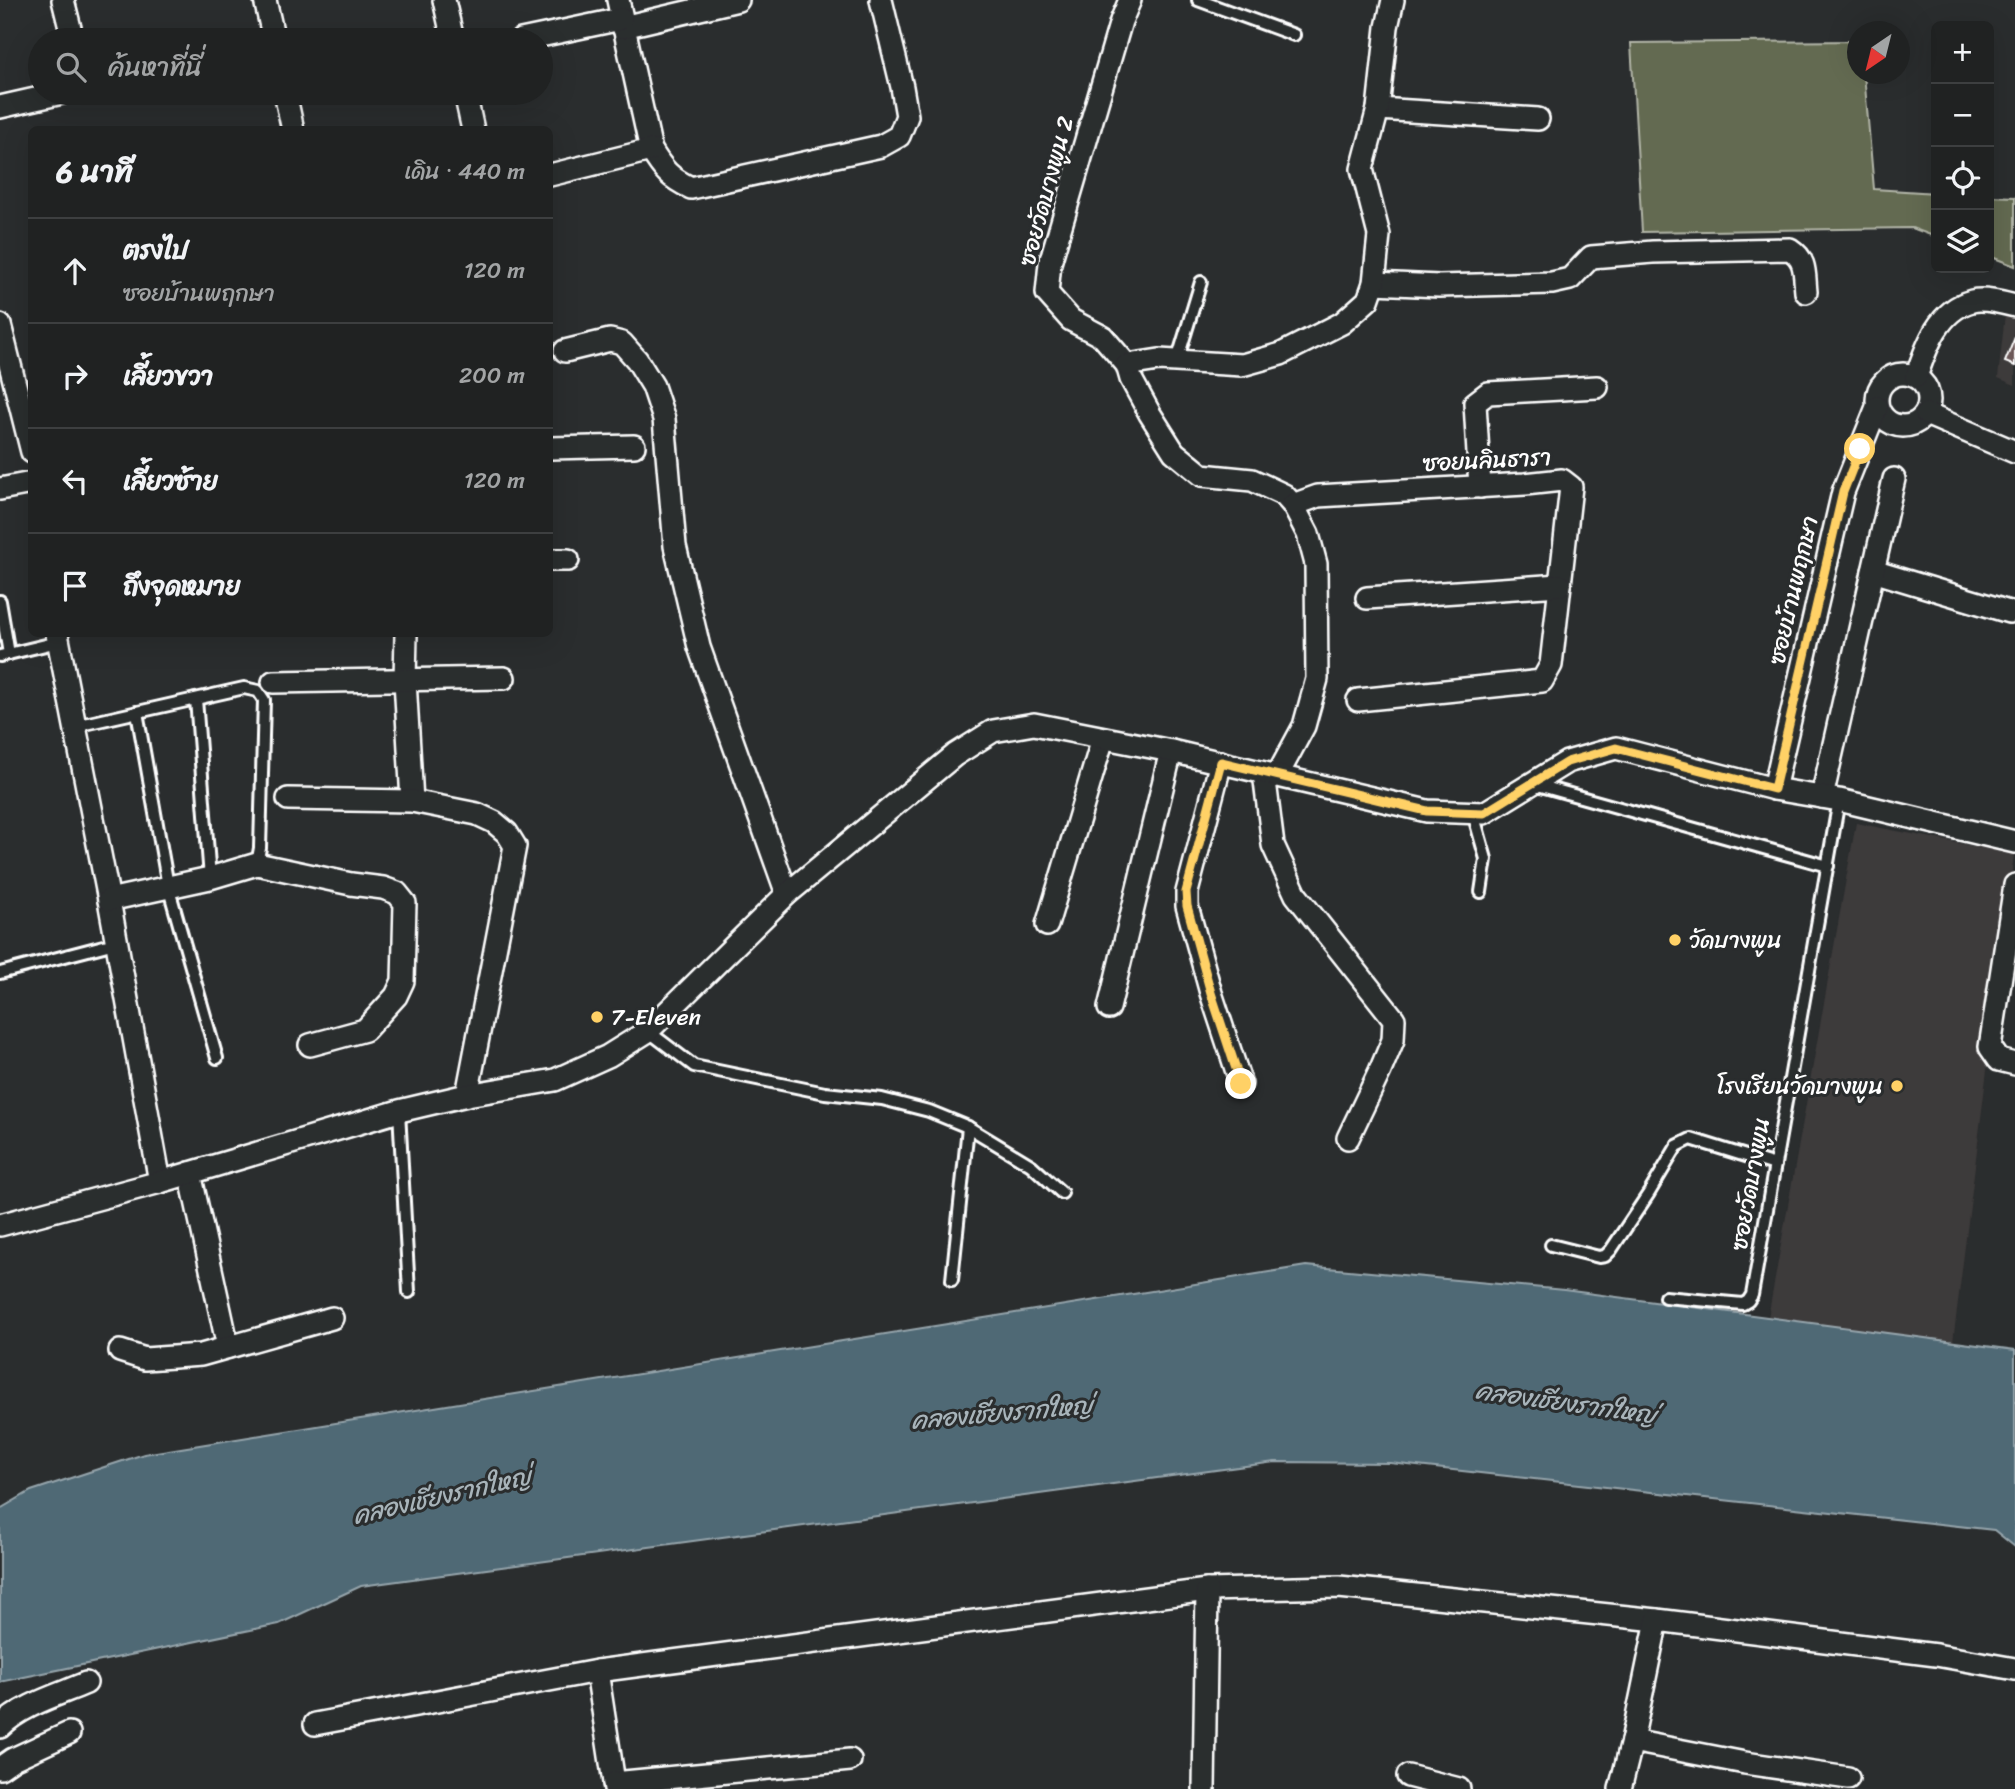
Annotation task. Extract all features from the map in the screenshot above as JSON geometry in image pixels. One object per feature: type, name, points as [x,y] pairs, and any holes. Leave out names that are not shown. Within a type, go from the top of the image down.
[{"type":"street","points":[[63,0],[70,28]]},
{"type":"street","points":[[265,0],[271,28]]},
{"type":"street","points":[[444,0],[450,28]]},
{"type":"street","points":[[553,32],[621,15],[738,0]]},
{"type":"street","points":[[621,15],[651,150],[668,175],[691,188],[881,146],[899,136],[907,116],[881,0]]},
{"type":"street","name":"ซอยวัดบางพูน 2","points":[[1130,0],[1121,21],[1050,263],[1047,293],[1071,320],[1103,337],[1127,365],[1131,379],[1174,452],[1202,475],[1252,480],[1284,495],[1293,505],[1308,534],[1316,564],[1317,679],[1304,726],[1271,774]]},
{"type":"street","points":[[1127,365],[1159,360],[1242,365],[1281,354],[1342,323],[1368,300],[1374,283],[1379,235],[1362,169],[1378,109],[1387,26],[1393,0]]},
{"type":"street","points":[[0,107],[28,101]]},
{"type":"street","points":[[288,105],[292,126]]},
{"type":"street","points":[[468,105],[472,126]]},
{"type":"street","points":[[1378,109],[1538,119]]},
{"type":"street","points":[[553,174],[651,150]]},
{"type":"street","points":[[1374,283],[1439,286],[1552,283],[1570,279],[1591,257],[1653,252],[1790,249],[1803,262],[1806,292]]},
{"type":"street","points":[[1877,407],[1889,423],[1909,426],[1919,421],[1930,405],[1929,393],[1916,377],[1928,344],[1947,314],[1973,301],[2015,306]]},
{"type":"street","points":[[0,325],[28,436]]},
{"type":"street","points":[[565,351],[610,340],[622,343],[637,360],[653,386],[664,419],[675,546],[699,647],[787,894]]},
{"type":"street","name":"ซอยบ้านพฤกษา","points":[[1774,789],[1843,492],[1877,407],[1876,397],[1880,386],[1896,374],[1916,377]]},
{"type":"street","points":[[1480,487],[1475,403],[1488,393],[1597,387]]},
{"type":"street","points":[[1926,414],[2015,452]]},
{"type":"street","points":[[553,448],[634,446]]},
{"type":"street","points":[[1830,799],[1873,571],[1894,479]]},
{"type":"street","name":"ซอยนลินธารา","points":[[1293,505],[1318,496],[1562,480],[1571,488],[1551,666],[1542,681],[1358,700]]},
{"type":"street","points":[[0,489],[28,484]]},
{"type":"street","points":[[1873,571],[2009,612]]},
{"type":"street","points":[[1367,598],[1560,584]]},
{"type":"street","points":[[406,637],[405,680],[412,800]]},
{"type":"street","points":[[58,638],[160,1182]]},
{"type":"street","points":[[273,682],[504,678]]},
{"type":"street","points":[[0,1225],[160,1182],[399,1111],[467,1095],[555,1080],[608,1056],[648,1031],[787,894],[955,755],[993,731],[1034,724],[1221,762],[1427,811],[1473,813],[1484,813],[1567,762],[1616,748],[1774,789],[1830,799],[2015,842]]},
{"type":"street","points":[[1047,925],[1103,738]]},
{"type":"street","points":[[1109,1008],[1171,751]]},
{"type":"street","points":[[1221,762],[1186,892],[1187,906],[1211,993],[1241,1084]]},
{"type":"street","points":[[1271,774],[1273,845],[1296,895],[1394,1019],[1393,1040],[1348,1138]]},
{"type":"street","points":[[288,799],[412,800],[477,814],[494,822],[515,846],[467,1095]]},
{"type":"street","points":[[109,900],[210,878],[257,864],[397,893],[405,903],[403,981],[396,996],[365,1030],[310,1045]]},
{"type":"street","points":[[2015,885],[1990,1047],[1999,1060],[2015,1064]]},
{"type":"street","points":[[190,1173],[228,1347]]},
{"type":"street","points":[[120,1350],[145,1359],[201,1355],[331,1318]]},
{"type":"street","points":[[316,1724],[597,1671],[1207,1590],[1339,1587],[1657,1620],[1936,1655],[2015,1669]]},
{"type":"street","points":[[1204,1789],[1207,1590]]},
{"type":"street","points":[[1620,1789],[1657,1620]]},
{"type":"street","points":[[597,1671],[615,1786],[850,1760]]},
{"type":"street","points":[[0,1727],[32,1706],[86,1683]]},
{"type":"street","points":[[0,1768],[13,1759],[69,1733]]},
{"type":"street","points":[[1632,1741],[1745,1763],[1848,1778]]},
{"type":"street","points":[[1408,1776],[1459,1789]]},
{"type":"lane","points":[[1198,0],[1294,35]]},
{"type":"lane","points":[[1177,361],[1201,282]]},
{"type":"lane","points":[[0,601],[5,655],[58,638]]},
{"type":"lane","points":[[76,726],[244,688],[258,691],[264,701],[260,848],[257,864]]},
{"type":"lane","points":[[196,699],[210,878]]},
{"type":"lane","points":[[137,712],[169,886],[218,1058]]},
{"type":"lane","points":[[1532,783],[1828,866]]},
{"type":"lane","name":"ซอยวัดบางพูน","points":[[1665,1297],[1743,1304],[1752,1295],[1828,866],[1830,799]]},
{"type":"lane","points":[[1473,813],[1486,859],[1481,892]]},
{"type":"lane","points":[[0,973],[115,943]]},
{"type":"lane","points":[[648,1031],[694,1066],[825,1093],[882,1099],[929,1111],[968,1127],[1031,1165],[1062,1193]]},
{"type":"lane","points":[[399,1111],[409,1292]]},
{"type":"lane","points":[[952,1280],[968,1127]]},
{"type":"lane","points":[[1551,1245],[1599,1257],[1605,1255],[1649,1193],[1677,1146],[1690,1139],[1775,1165]]},
{"type":"shaded area","points":[[2005,314],[2015,317],[2015,385],[1998,378]]},
{"type":"shaded area","name":"โรงเรียนวัดบางพูน","points":[[1856,823],[2014,854],[1953,1342],[1768,1318]]},
{"type":"green space","points":[[1847,41],[1847,84],[1865,84],[1874,189],[1931,193],[1931,235],[1912,228],[1642,232],[1631,43]]},
{"type":"green space","points":[[1994,196],[2015,197],[2015,266],[1994,258]]},
{"type":"water","name":"คลองเชียงรากใหญ่","points":[[1306,1266],[1564,1290],[2015,1350],[2015,1547],[1994,1530],[1390,1463],[1275,1462],[361,1586],[279,1624],[0,1682],[0,1509],[31,1491],[144,1454]]},
{"type":"building","points":[[2015,337],[2015,366],[2005,362]]},
{"type":"place","name":"วัดบางพูน","points":[[1675,940]]},
{"type":"place","name":"7-Eleven","points":[[597,1017]]},
{"type":"place","name":"โรงเรียนวัดบางพูน","points":[[1897,1086]]},
{"type":"route","points":[[1241,1084],[1192,930],[1186,892],[1221,762],[1427,811],[1484,813],[1567,762],[1616,748],[1774,789],[1843,492],[1860,449]]}]
